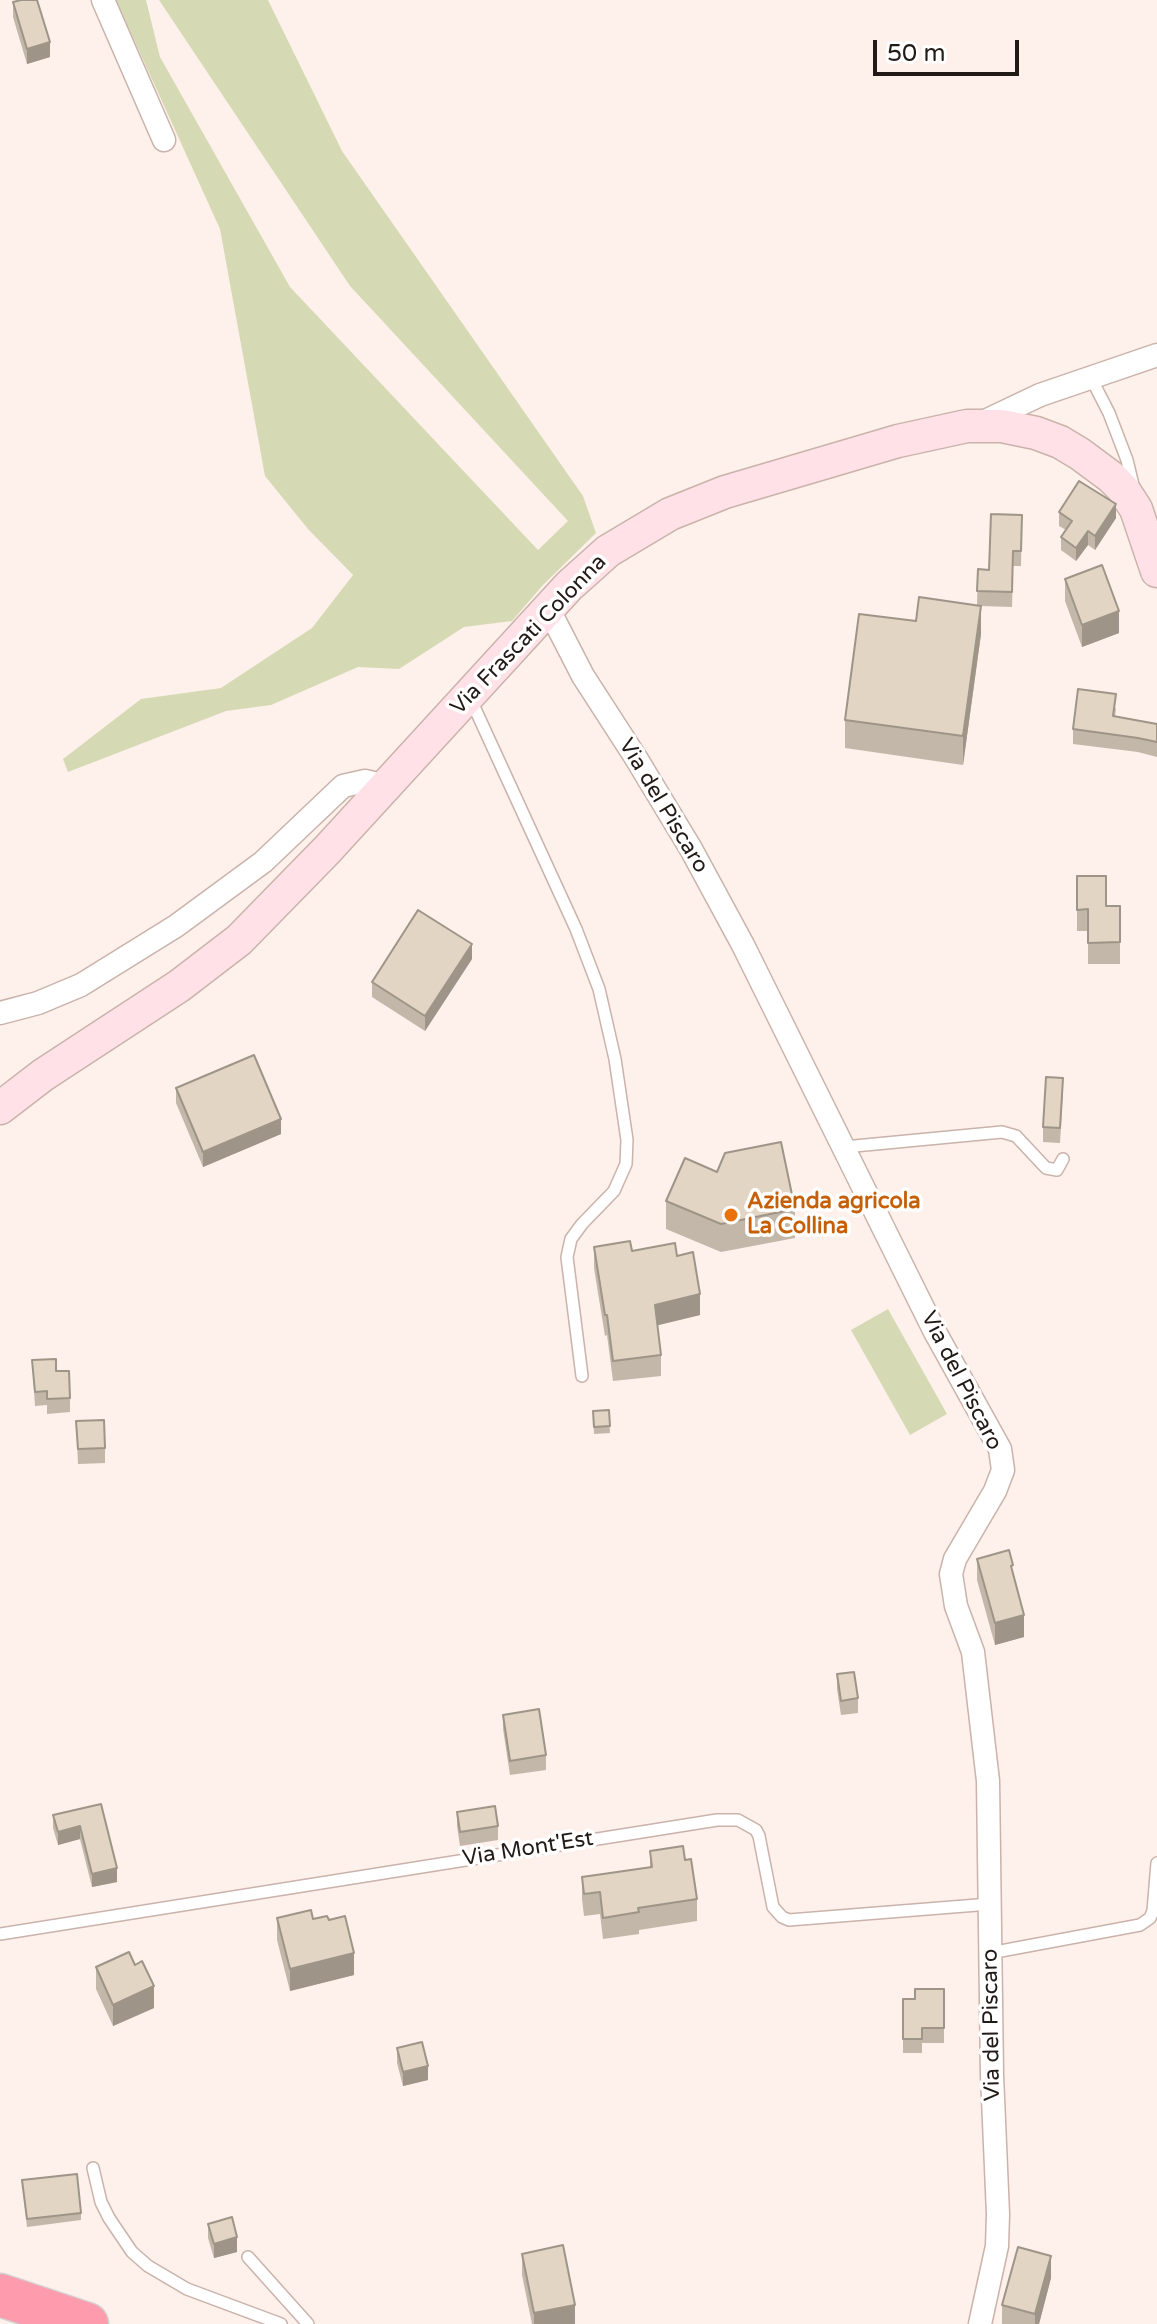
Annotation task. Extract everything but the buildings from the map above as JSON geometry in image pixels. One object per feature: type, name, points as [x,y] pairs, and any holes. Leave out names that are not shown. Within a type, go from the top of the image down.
[{"type":"highway","points":[[0,2295],[87,2324]]},
{"type":"street","points":[[103,0],[164,140]]},
{"type":"street","points":[[975,426],[1030,399],[1157,355]]},
{"type":"street","name":"Via Frascati Colonna","points":[[0,1108],[43,1075],[223,953],[254,926],[580,575],[608,551],[651,524],[697,502],[898,441],[939,431],[1002,426],[1067,446],[1101,469],[1123,489],[1141,521],[1157,571]]},
{"type":"street","name":"Via del Piscaro","points":[[548,608],[583,676],[691,849],[743,945],[935,1332],[1000,1449],[1003,1470],[995,1491],[955,1559],[951,1574],[956,1606],[973,1652],[988,1781],[997,2246],[980,2324]]},
{"type":"street","points":[[0,1013],[38,1003],[81,985],[176,926],[274,853],[343,786],[365,781],[386,786]]},
{"type":"lane","points":[[1091,378],[1123,448],[1141,521]]},
{"type":"lane","points":[[469,696],[580,936],[599,989],[615,1059],[627,1140],[626,1164],[614,1191],[571,1239],[567,1257],[582,1376]]},
{"type":"lane","points":[[844,1147],[1002,1132],[1011,1133],[1022,1140],[1046,1168],[1057,1170],[1063,1159]]},
{"type":"lane","name":"Via Mont'Est","points":[[0,1934],[717,1820],[738,1820],[756,1830],[773,1907],[789,1920],[990,1904]]},
{"type":"lane","points":[[990,1953],[1140,1925],[1150,1918],[1153,1911],[1157,1863]]},
{"type":"lane","points":[[93,2168],[101,2202],[109,2218],[132,2252],[148,2266],[168,2280],[202,2296],[281,2324]]},
{"type":"lane","points":[[248,2257],[308,2324]]},
{"type":"green space","points":[[116,0],[146,0],[160,57],[290,287],[538,550],[568,521],[350,286],[159,0],[268,0],[342,151],[583,496],[596,533],[543,585],[512,621],[464,627],[399,669],[358,667],[271,705],[226,711],[68,772],[63,759],[141,699],[221,688],[312,628],[353,575],[308,529],[265,476],[220,229]]},
{"type":"green space","points":[[888,1309],[947,1414],[910,1435],[851,1330]]},
{"type":"place","name":"Azienda agricola La Collina","points":[[731,1215]]}]
